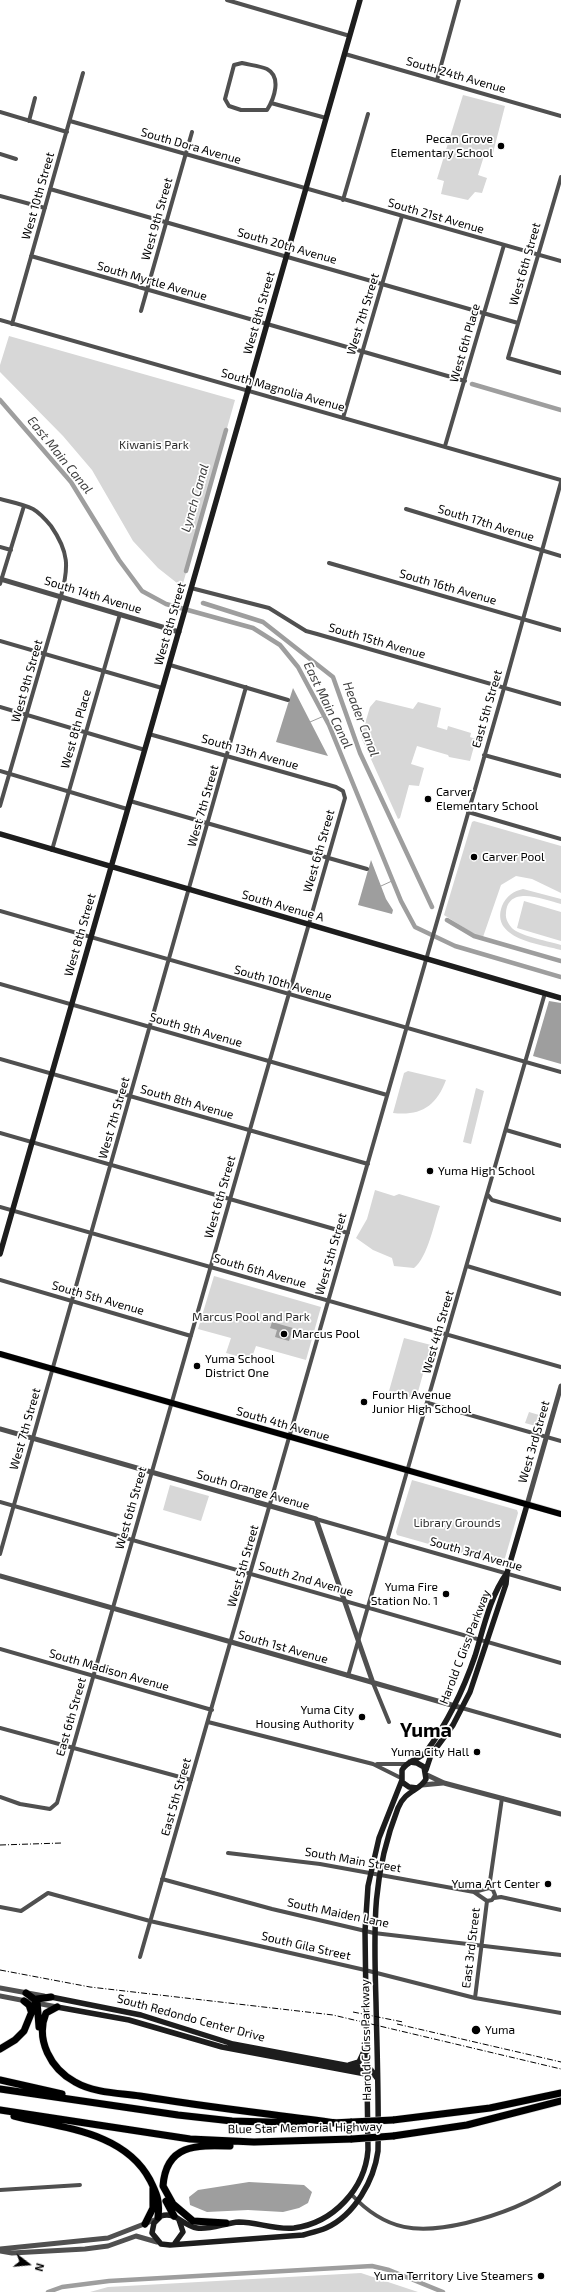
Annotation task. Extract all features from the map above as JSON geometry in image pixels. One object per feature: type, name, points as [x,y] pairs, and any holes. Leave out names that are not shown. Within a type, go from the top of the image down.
[{"type":"highway","points":[[26,1993],[36,2002],[43,2041],[48,2054],[58,2069],[70,2079],[85,2087],[172,2102],[336,2123]]},
{"type":"highway","points":[[0,2049],[15,2040],[24,2031],[36,2002],[41,1997],[51,1997]]},
{"type":"highway","points":[[24,2001],[29,2005],[31,2011]]},
{"type":"highway","points":[[43,2041],[43,2024],[46,2013],[57,2007]]},
{"type":"highway","points":[[0,2080],[115,2106]]},
{"type":"highway","name":"Blue Star Memorial Highway","points":[[0,2089],[232,2121],[336,2123],[392,2120],[484,2109],[561,2093]]},
{"type":"highway","name":"Blue Star Memorial Highway","points":[[0,2111],[190,2139],[254,2142],[332,2140],[393,2136],[466,2125],[561,2101]]},
{"type":"highway","points":[[0,2111],[96,2136],[112,2142],[126,2151],[142,2169],[152,2184],[159,2200],[158,2218]]},
{"type":"highway","points":[[176,2217],[166,2202],[163,2186],[164,2174],[171,2160],[178,2153],[190,2147],[302,2145],[332,2140]]},
{"type":"highway","points":[[145,2224],[153,2208],[152,2184]]},
{"type":"highway","points":[[163,2186],[173,2204],[193,2221],[226,2223]]},
{"type":"main road","name":"West 8th Street","points":[[0,1254],[360,0]]},
{"type":"main road","name":"South Avenue A","points":[[0,834],[561,998]]},
{"type":"main road","name":"South 4th Avenue","points":[[0,1354],[289,1438],[561,1514]]},
{"type":"main road","name":"Harold C Giss Parkway","points":[[408,1763],[421,1757],[426,1752],[455,1706],[480,1640],[487,1615],[507,1573],[527,1505]]},
{"type":"main road","name":"Harold C Giss Parkway","points":[[426,1772],[431,1755],[453,1725],[476,1680],[506,1584],[507,1573]]},
{"type":"main road","points":[[408,1763],[421,1764],[426,1772],[419,1786],[409,1787],[401,1779],[402,1770],[408,1763]]},
{"type":"main road","name":"Harold C Giss Parkway","points":[[158,2218],[165,2214],[176,2217],[197,2228],[241,2222],[294,2228],[334,2212],[352,2194],[360,2180],[367,2162],[368,2039],[365,1931],[370,1873],[380,1833],[401,1779]]},
{"type":"main road","name":"Harold C Giss Parkway","points":[[157,2242],[166,2245],[303,2235],[327,2227],[340,2219],[357,2201],[369,2183],[376,2163],[378,2081],[376,2070],[374,1912],[378,1874],[384,1845],[400,1802],[407,1793],[419,1786]]},
{"type":"main road","name":"South Redondo Center Drive","points":[[51,1997],[141,2015],[233,2044],[347,2066],[368,2072]]},
{"type":"main road","name":"South Redondo Center Drive","points":[[57,2007],[129,2020],[222,2047],[358,2074],[376,2070]]},
{"type":"main road","points":[[347,2066],[354,2064],[362,2058],[368,2039]]},
{"type":"main road","points":[[358,2074],[363,2078],[368,2088]]},
{"type":"main road","points":[[175,2244],[183,2232],[176,2217]]},
{"type":"main road","points":[[157,2242],[152,2233],[154,2223],[158,2218]]},
{"type":"street","points":[[227,0],[350,36]]},
{"type":"street","points":[[436,80],[459,0]]},
{"type":"street","name":"South 24th Avenue","points":[[345,54],[561,116]]},
{"type":"street","points":[[242,63],[268,70],[274,75],[276,84],[271,103],[267,110],[261,111],[241,110],[229,106],[225,99],[234,65],[242,63]]},
{"type":"street","name":"West 10th Street","points":[[12,324],[83,73]]},
{"type":"street","points":[[29,121],[35,98]]},
{"type":"street","points":[[271,103],[326,118]]},
{"type":"street","points":[[0,112],[67,132]]},
{"type":"street","points":[[343,200],[368,114]]},
{"type":"street","name":"South Dora Avenue","points":[[70,121],[306,189]]},
{"type":"street","name":"West 9th Street","points":[[141,311],[192,132]]},
{"type":"street","points":[[0,154],[16,159]]},
{"type":"street","name":"West 6th Street","points":[[561,177],[508,358],[561,373]]},
{"type":"street","name":"South 20th Avenue","points":[[50,188],[518,323]]},
{"type":"street","name":"South 21st Avenue","points":[[306,189],[561,261]]},
{"type":"street","points":[[0,196],[45,208]]},
{"type":"street","name":"West 7th Street","points":[[342,418],[402,216]]},
{"type":"street","name":"West 6th Place","points":[[445,446],[504,245]]},
{"type":"street","name":"South Myrtle Avenue","points":[[31,256],[465,381]]},
{"type":"street","name":"South Magnolia Avenue","points":[[0,320],[445,446],[561,481]]},
{"type":"street","name":"East 5th Street","points":[[432,941],[561,481]]},
{"type":"street","points":[[0,499],[24,506],[11,550],[0,580]]},
{"type":"street","name":"West 9th Street","points":[[0,806],[66,580],[67,559],[62,544],[44,518],[33,509],[24,506]]},
{"type":"street","name":"South 17th Avenue","points":[[406,509],[561,556]]},
{"type":"street","points":[[0,547],[11,550]]},
{"type":"street","name":"South 16th Avenue","points":[[329,563],[561,630]]},
{"type":"street","name":"South 14th Avenue","points":[[0,580],[61,596],[179,632]]},
{"type":"street","name":"South 15th Avenue","points":[[191,588],[269,608],[306,631],[561,704]]},
{"type":"street","name":"West 8th Place","points":[[52,850],[120,614]]},
{"type":"street","points":[[0,642],[162,688]]},
{"type":"street","points":[[170,666],[288,700]]},
{"type":"street","name":"West 7th Street","points":[[0,1554],[246,687]]},
{"type":"street","points":[[0,708],[145,750]]},
{"type":"street","name":"South 13th Avenue","points":[[149,734],[344,791]]},
{"type":"street","points":[[484,755],[561,776]]},
{"type":"street","points":[[0,771],[127,810]]},
{"type":"street","name":"West 6th Street","points":[[112,1608],[328,858],[345,798],[344,791]]},
{"type":"street","points":[[130,801],[366,869]]},
{"type":"street","points":[[468,812],[561,839]]},
{"type":"street","name":"South 10th Avenue","points":[[0,911],[288,995],[561,1072]]},
{"type":"street","name":"West 5th Street","points":[[231,1642],[432,941]]},
{"type":"street","name":"South 9th Avenue","points":[[0,984],[387,1095]]},
{"type":"street","name":"West 4th Street","points":[[348,1676],[370,1608],[545,993]]},
{"type":"street","name":"South 8th Avenue","points":[[0,1059],[368,1164]]},
{"type":"street","points":[[506,1130],[561,1146]]},
{"type":"street","points":[[0,1133],[348,1233]]},
{"type":"street","points":[[488,1195],[492,1200],[561,1220]]},
{"type":"street","name":"South 6th Avenue","points":[[0,1207],[561,1367]]},
{"type":"street","points":[[467,1266],[561,1294]]},
{"type":"street","name":"South 5th Avenue","points":[[0,1280],[191,1336]]},
{"type":"street","name":"West 3rd Street","points":[[527,1505],[561,1386]]},
{"type":"street","points":[[428,1403],[561,1441]]},
{"type":"street","name":"South Orange Avenue","points":[[0,1429],[316,1519],[343,1601],[373,1683],[390,1722]]},
{"type":"street","name":"South 2nd Avenue","points":[[0,1502],[561,1663]]},
{"type":"street","name":"South 3rd Avenue","points":[[316,1519],[561,1589]]},
{"type":"street","name":"South 1st Avenue","points":[[0,1576],[561,1736]]},
{"type":"street","name":"East 6th Street","points":[[0,1797],[20,1804],[50,1809],[57,1803],[112,1608]]},
{"type":"street","name":"East 5th Street","points":[[140,1957],[231,1642]]},
{"type":"street","name":"South Madison Avenue","points":[[0,1649],[212,1710]]},
{"type":"street","points":[[208,1722],[373,1764],[401,1779]]},
{"type":"street","points":[[0,1728],[191,1780]]},
{"type":"street","points":[[373,1764],[408,1763]]},
{"type":"street","points":[[426,1772],[444,1783],[561,1814]]},
{"type":"street","points":[[419,1786],[444,1783]]},
{"type":"street","points":[[489,1888],[502,1798]]},
{"type":"street","name":"South Main Street","points":[[228,1853],[320,1864],[474,1892],[482,1896]]},
{"type":"street","name":"South Maiden Lane","points":[[162,1878],[272,1909],[374,1934],[481,1945],[561,1956]]},
{"type":"street","points":[[489,1888],[484,1891],[482,1896],[487,1901],[501,1897],[561,1910]]},
{"type":"street","points":[[489,1888],[501,1897]]},
{"type":"street","name":"South Main Street","points":[[474,1892],[484,1891]]},
{"type":"street","points":[[494,1892],[494,1898]]},
{"type":"street","name":"South Gila Street","points":[[0,1907],[21,1911],[48,1893],[150,1921],[375,1972],[475,1998],[561,2013]]},
{"type":"street","name":"East 3rd Street","points":[[475,1998],[487,1901]]},
{"type":"street","name":"South Redondo Center Drive","points":[[0,1988],[51,1997]]},
{"type":"street","name":"South Redondo Center Drive","points":[[0,1996],[57,2007]]},
{"type":"street","points":[[352,2194],[357,2201],[384,2220],[417,2230],[436,2230],[504,2213],[561,2184]]},
{"type":"street","points":[[0,2190],[80,2185]]},
{"type":"street","name":"Harold C Giss Parkway","points":[[0,2250],[11,2246],[97,2240],[122,2233],[158,2218]]},
{"type":"street","name":"Harold C Giss Parkway","points":[[0,2250],[12,2253],[96,2248],[136,2236],[157,2242]]},
{"type":"green space","points":[[463,95],[505,106],[492,157],[484,156],[478,175],[487,178],[482,193],[475,192],[468,200],[441,194],[444,181],[437,179]]},
{"type":"green space","name":"Kiwanis Park","points":[[9,336],[235,400],[182,587],[158,568],[133,541],[92,470],[63,436],[0,372],[0,365]]},
{"type":"green space","points":[[376,700],[413,709],[418,702],[441,708],[437,727],[447,730],[448,726],[471,733],[470,737],[476,739],[470,761],[449,757],[448,755],[417,746],[411,764],[424,768],[419,786],[409,785],[400,818],[398,819],[361,737],[370,707]]},
{"type":"green space","points":[[474,821],[561,846],[561,893],[532,879],[516,876],[501,885],[483,937],[474,934],[444,915],[472,822]]},
{"type":"green space","points":[[523,889],[561,899],[561,904],[537,897],[520,896],[513,899],[508,904],[506,917],[509,924],[517,932],[561,945],[561,950],[519,938],[510,933],[503,926],[500,917],[504,902],[511,894]]},
{"type":"green space","points":[[524,901],[561,912],[561,941],[517,928]]},
{"type":"green space","points":[[408,1071],[446,1080],[437,1097],[426,1108],[411,1113],[393,1113],[404,1073]]},
{"type":"green space","points":[[476,1088],[484,1091],[471,1144],[463,1142]]},
{"type":"green space","points":[[375,1190],[394,1196],[399,1194],[440,1206],[427,1248],[419,1263],[414,1268],[394,1266],[392,1258],[373,1250],[356,1238],[367,1219]]},
{"type":"green space","name":"Marcus Pool and Park","points":[[214,1276],[321,1307],[306,1360],[256,1346],[251,1360],[226,1353],[231,1338],[198,1329]]},
{"type":"green space","points":[[404,1338],[431,1345],[416,1399],[389,1391]]},
{"type":"green space","points":[[529,1412],[546,1417],[543,1428],[525,1423]]},
{"type":"green space","name":"Library Grounds","points":[[412,1480],[517,1510],[518,1513],[503,1565],[397,1535],[396,1532]]},
{"type":"green space","points":[[170,1485],[209,1496],[201,1521],[163,1510]]},
{"type":"green space","points":[[361,2273],[418,2292],[90,2292],[108,2287]]},
{"type":"shaded area","points":[[293,688],[328,756],[276,742]]},
{"type":"shaded area","points":[[371,860],[386,899],[393,910],[392,914],[358,905]]},
{"type":"shaded area","points":[[549,1001],[561,1003],[561,1064],[533,1056]]},
{"type":"shaded area","name":"Marcus Pool","points":[[272,1322],[293,1328],[289,1341],[275,1337],[277,1330],[270,1328]]},
{"type":"shaded area","points":[[249,2182],[304,2185],[312,2192],[308,2203],[299,2208],[283,2212],[248,2210],[207,2212],[190,2205],[189,2197],[198,2190]]},
{"type":"waterway","points":[[472,384],[561,410]]},
{"type":"waterway","name":"East Main Canal","points":[[0,400],[71,482],[119,560],[142,591],[166,604],[253,628],[280,645],[298,667],[329,725],[401,901],[415,927],[455,946],[561,977]]},
{"type":"waterway","name":"Lynch Canal","points":[[186,571],[226,430]]},
{"type":"waterway","name":"Header Canal","points":[[203,603],[263,622],[333,677],[360,753],[432,907]]},
{"type":"waterway","points":[[310,722],[324,716]]},
{"type":"waterway","points":[[381,886],[392,881]]},
{"type":"waterway","name":"Header Canal","points":[[447,920],[474,936],[561,961]]},
{"type":"waterway","points":[[48,2292],[62,2287],[109,2281],[372,2266],[389,2270],[443,2292]]},
{"type":"railway","points":[[0,1845],[62,1843]]},
{"type":"railway","points":[[0,1970],[90,1987],[333,2015],[561,2069]]},
{"type":"railway","points":[[353,2012],[403,2022]]},
{"type":"railway","points":[[397,2024],[561,2062]]},
{"type":"place","name":"Pecan Grove Elementary School","points":[[501,146]]},
{"type":"place","name":"Carver Elementary School","points":[[428,799]]},
{"type":"place","name":"Carver Pool","points":[[474,857]]},
{"type":"place","name":"Yuma High School","points":[[430,1171]]},
{"type":"place","name":"Marcus Pool","points":[[284,1334]]},
{"type":"place","name":"Yuma School District One","points":[[197,1366]]},
{"type":"place","name":"Fourth Avenue Junior High School","points":[[364,1402]]},
{"type":"place","name":"Yuma Fire Station No. 1","points":[[446,1594]]},
{"type":"place","name":"Yuma City Housing Authority","points":[[362,1717]]},
{"type":"place","name":"Yuma City Hall","points":[[477,1752]]},
{"type":"place","name":"Yuma Art Center","points":[[548,1884]]},
{"type":"place","name":"Yuma","points":[[476,2030]]},
{"type":"place","name":"Yuma Territory Live Steamers","points":[[541,2276]]},
{"type":"district","name":"Yuma","points":[[426,1730]]}]
